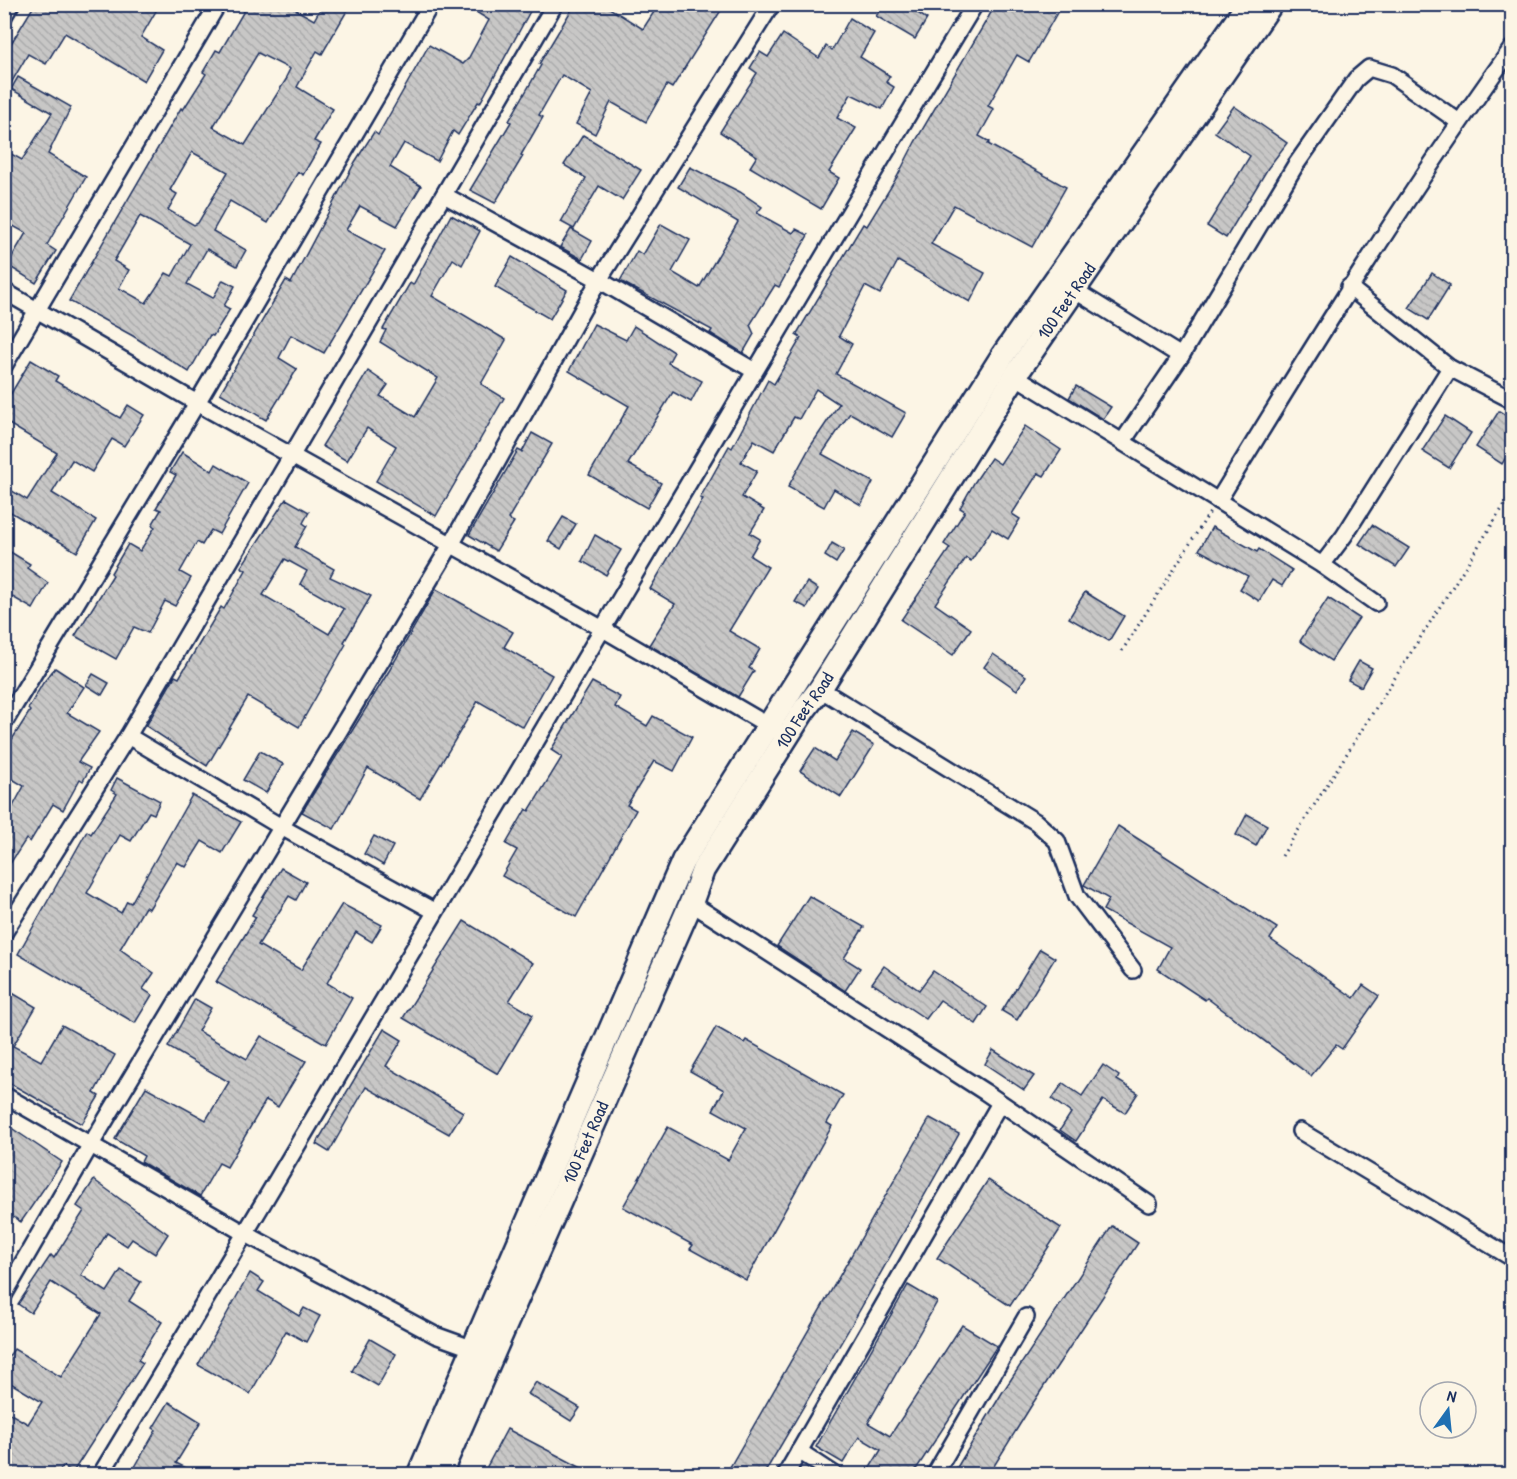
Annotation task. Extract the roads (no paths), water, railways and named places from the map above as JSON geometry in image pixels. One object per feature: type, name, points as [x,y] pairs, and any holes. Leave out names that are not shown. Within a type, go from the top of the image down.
[{"type":"street","points":[[4,16],[11,4]]},
{"type":"street","points":[[4,366],[218,4]]},
{"type":"street","points":[[4,723],[197,403],[431,4]]},
{"type":"street","points":[[4,933],[128,736],[555,4]]},
{"type":"street","points":[[4,1295],[90,1146],[452,543],[599,280],[772,4]]},
{"type":"street","points":[[101,1474],[246,1234],[753,370],[975,4]]},
{"type":"street","name":"100 Feet Road","points":[[440,1474],[691,903],[703,870],[778,731],[1003,355],[1248,4]]},
{"type":"street","name":"100 Feet Road","points":[[419,1474],[683,861],[778,731],[820,689],[1015,376],[1271,4]]},
{"type":"street","points":[[1218,501],[1349,287],[1459,122],[1512,48]]},
{"type":"street","points":[[1123,441],[1181,356],[1295,166],[1356,79],[1369,68],[1392,75],[1459,122]]},
{"type":"street","points":[[444,195],[599,280],[753,370]]},
{"type":"street","points":[[1349,287],[1450,368],[1512,400]]},
{"type":"street","points":[[1074,290],[1181,356]]},
{"type":"street","points":[[4,291],[197,403],[452,543],[778,731]]},
{"type":"street","points":[[1322,565],[1344,536],[1450,368]]},
{"type":"street","points":[[1015,376],[1322,565],[1376,603]]},
{"type":"street","points":[[820,689],[1036,822],[1057,841],[1077,896],[1133,970]]},
{"type":"street","points":[[128,736],[283,828],[434,911]]},
{"type":"street","points":[[691,903],[1000,1103],[1149,1204]]},
{"type":"street","points":[[4,1095],[246,1234],[435,1335],[474,1349]]},
{"type":"street","points":[[786,1474],[1000,1103]]},
{"type":"street","points":[[1300,1131],[1512,1258]]},
{"type":"street","points":[[935,1474],[1026,1317]]},
{"type":"street","points":[[799,1452],[834,1474]]}]
